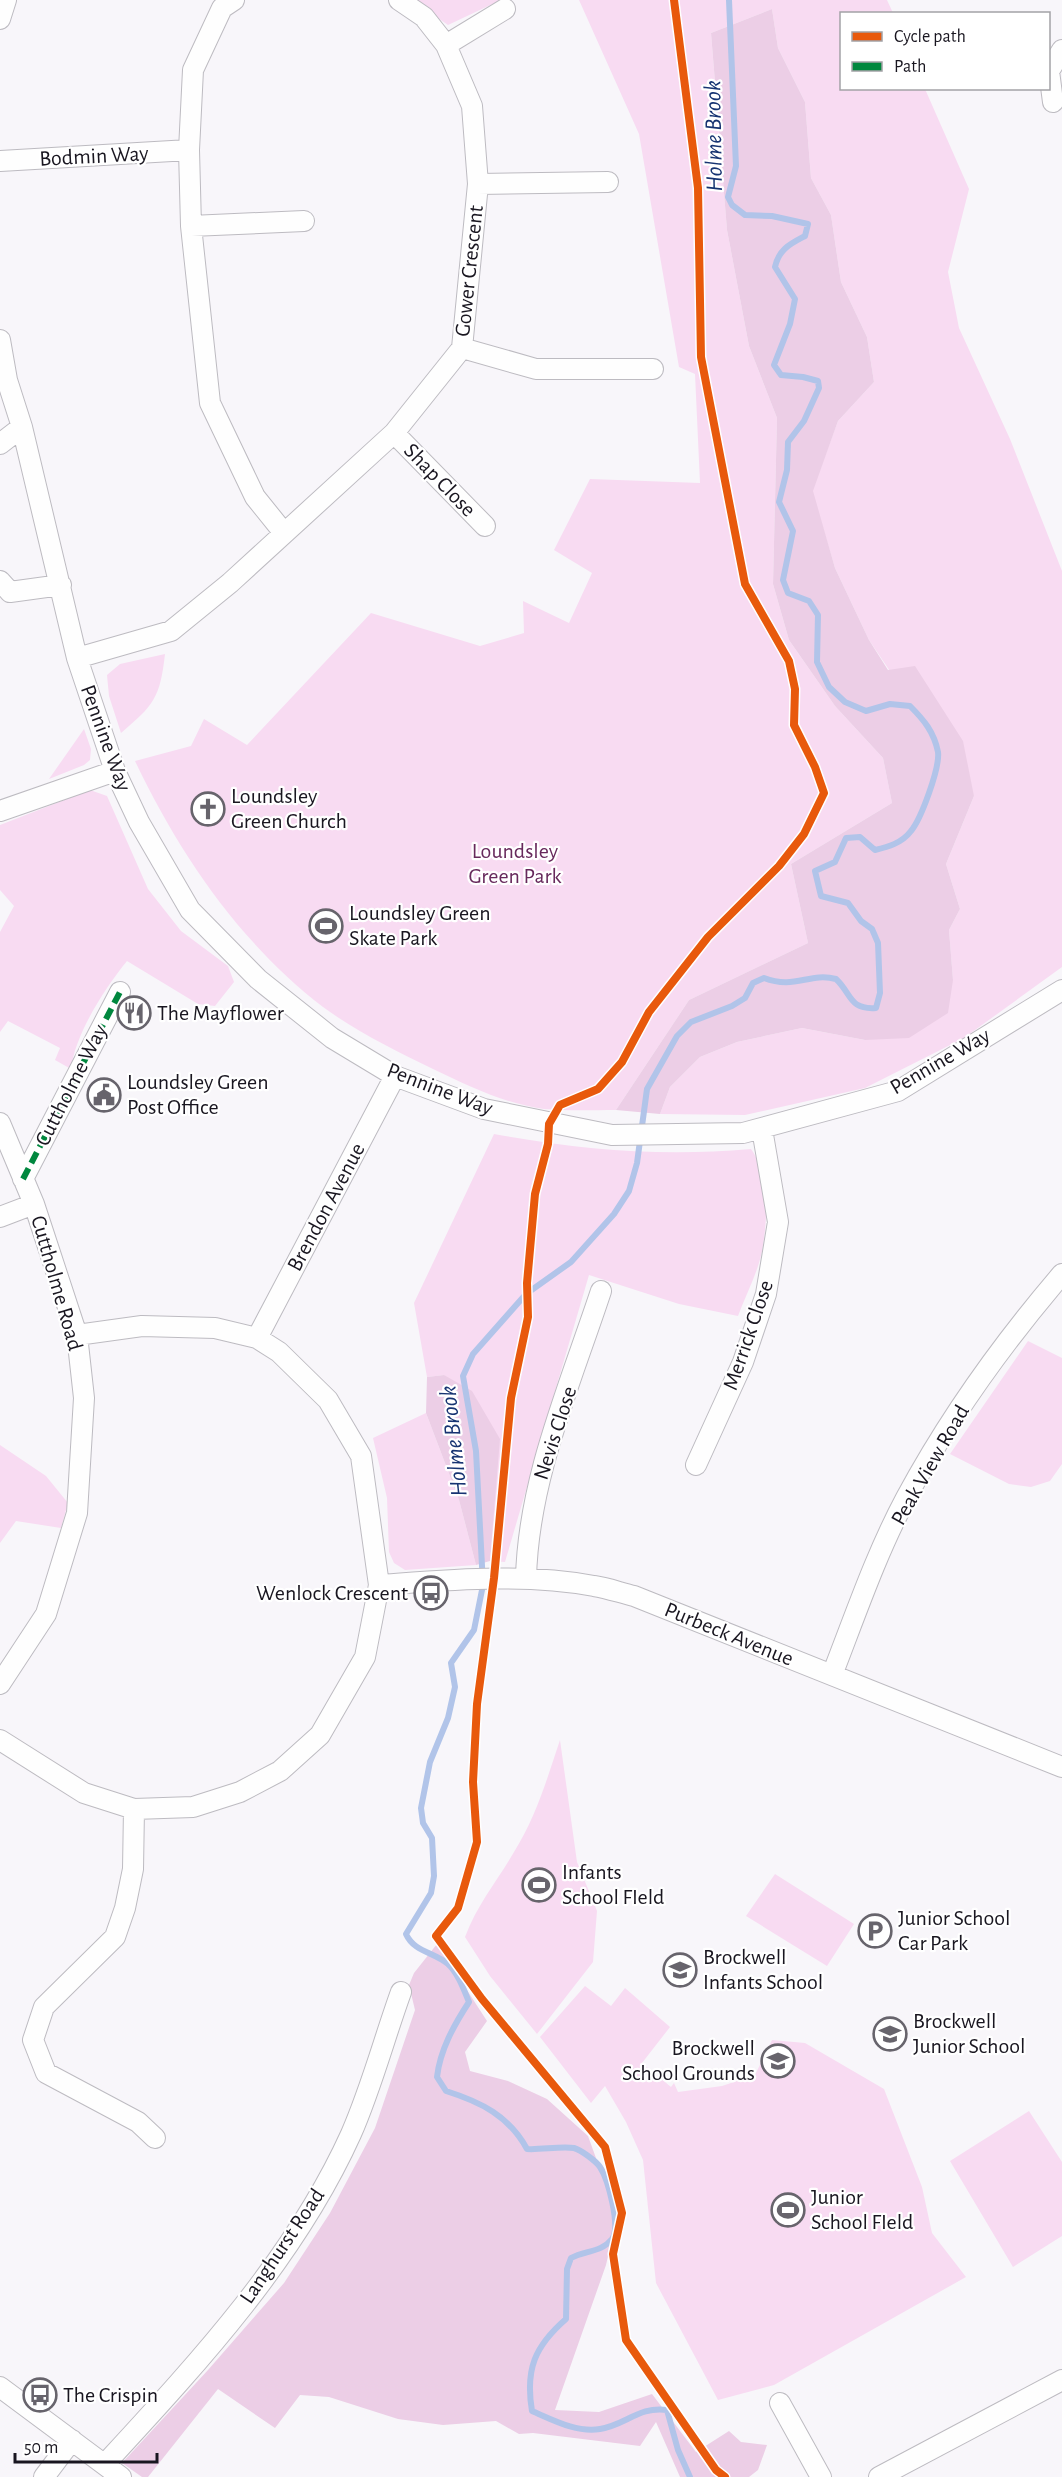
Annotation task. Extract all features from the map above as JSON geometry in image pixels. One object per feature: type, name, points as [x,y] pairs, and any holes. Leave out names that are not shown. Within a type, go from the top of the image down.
[{"type":"street","name":"Gower Crescent","points":[[77,658],[171,631],[230,583],[394,433],[462,348],[478,184],[472,106],[446,45],[424,17],[399,0]]},
{"type":"street","points":[[221,3],[193,70],[189,150],[191,226],[210,403],[255,497],[285,533]]},
{"type":"street","points":[[446,45],[506,9]]},
{"type":"street","points":[[1050,69],[1062,50]]},
{"type":"street","points":[[1050,79],[1053,102]]},
{"type":"street","name":"Bodmin Way","points":[[0,161],[189,150]]},
{"type":"street","points":[[478,184],[608,182]]},
{"type":"street","points":[[191,226],[304,221]]},
{"type":"street","name":"Pennine Way","points":[[0,340],[7,380],[22,427],[77,658],[115,771],[139,822],[190,910],[258,979],[332,1038],[395,1076],[483,1109],[612,1135],[743,1133],[898,1091],[1062,990]]},
{"type":"street","points":[[462,348],[536,369],[653,369]]},
{"type":"street","points":[[0,444],[22,427]]},
{"type":"street","name":"Shap Close","points":[[394,433],[485,526]]},
{"type":"street","points":[[0,581],[10,592],[61,585]]},
{"type":"street","points":[[0,811],[115,771]]},
{"type":"street","name":"Cuttholme Way","points":[[23,1179],[120,992]]},
{"type":"street","name":"Brendon Avenue","points":[[257,1338],[395,1076]]},
{"type":"street","name":"Cuttholme Road","points":[[0,1123],[34,1204],[77,1335],[84,1398],[77,1513],[46,1614],[0,1684]]},
{"type":"street","name":"Merrick Close","points":[[696,1465],[743,1362],[766,1294],[778,1222],[762,1129]]},
{"type":"street","points":[[0,1216],[34,1204]]},
{"type":"street","name":"Peak View Road","points":[[832,1675],[904,1500],[941,1436],[1021,1323],[1062,1274]]},
{"type":"street","name":"Nevis Close","points":[[526,1579],[526,1543],[537,1486],[601,1291]]},
{"type":"street","points":[[0,1740],[84,1793],[134,1809],[194,1807],[240,1792],[280,1771],[320,1735],[365,1657],[379,1585],[376,1550],[361,1456],[328,1400],[279,1352],[257,1338],[215,1328],[142,1326],[77,1335]]},
{"type":"street","name":"Purbeck Avenue","points":[[379,1585],[526,1579],[593,1586],[634,1596],[1062,1767]]},
{"type":"street","points":[[134,1809],[133,1869],[125,1908],[115,1936],[44,2007],[33,2040],[46,2073],[138,2122],[155,2138]]},
{"type":"street","name":"Langhurst Road","points":[[105,2464],[202,2358],[296,2233],[351,2134],[401,1992]]},
{"type":"street","points":[[879,2477],[1062,2380]]},
{"type":"street","points":[[0,2387],[121,2477]]},
{"type":"street","points":[[780,2403],[821,2477]]},
{"type":"street","points":[[44,2477],[72,2440]]},
{"type":"green space","points":[[412,0],[501,0],[448,25]]},
{"type":"green space","name":"Loundsley Green Park","points":[[579,0],[887,0],[893,12],[840,12],[840,90],[925,90],[969,189],[948,272],[959,328],[1010,439],[1062,571],[1062,967],[964,1038],[865,1088],[745,1115],[660,1114],[670,1087],[700,1057],[737,1042],[802,1028],[865,1040],[953,980],[949,930],[960,909],[946,864],[974,796],[869,640],[835,568],[812,491],[838,421],[874,382],[867,337],[841,282],[831,215],[811,178],[805,102],[778,48],[772,9],[711,33],[727,230],[749,346],[777,418],[773,584],[789,640],[835,706],[883,758],[892,803],[791,864],[808,943],[689,1000],[616,1110],[544,1109],[515,1103],[460,1082],[377,1041],[323,1007],[293,982],[238,925],[214,895],[172,830],[135,761],[191,746],[204,719],[247,745],[371,613],[480,646],[524,633],[523,601],[569,623],[592,573],[554,550],[590,479],[700,483],[695,374],[679,367],[639,134]]},
{"type":"green space","points":[[165,654],[161,681],[154,700],[121,733],[109,696],[107,675],[120,664]]},
{"type":"green space","points":[[84,729],[91,749],[90,760],[84,765],[49,779]]},
{"type":"green space","points":[[90,790],[107,796],[148,889],[181,931],[228,966],[234,982],[215,1006],[198,1004],[127,961],[92,1012],[78,1041],[71,1069],[55,1060],[60,1048],[8,1021],[0,1032],[0,932],[14,906],[0,890],[0,825]]},
{"type":"green space","points":[[494,1134],[591,1148],[653,1152],[751,1149],[761,1170],[766,1195],[765,1233],[761,1254],[738,1316],[679,1304],[589,1275],[505,1562],[490,1561],[499,1439],[444,1375],[427,1377],[414,1303]]},
{"type":"green space","points":[[1028,1341],[1062,1358],[1062,1464],[1050,1481],[1031,1487],[1009,1484],[950,1454]]},
{"type":"green space","points":[[426,1413],[459,1500],[476,1565],[405,1570],[394,1563],[389,1552],[387,1498],[373,1438]]},
{"type":"green space","points":[[0,1445],[46,1476],[68,1503],[61,1528],[16,1521],[0,1543]]},
{"type":"green space","name":"Infants School FIeld","points":[[560,1740],[577,1862],[597,1911],[593,1962],[537,2034],[490,1976],[465,1937],[481,1903],[529,1825]]},
{"type":"green space","points":[[775,1874],[854,1924],[827,1966],[746,1916]]},
{"type":"green space","name":"Junior School FIeld","points":[[585,1986],[611,2006],[625,1988],[670,2027],[642,2063],[671,2087],[674,2083],[678,2092],[722,2086],[755,2075],[772,2040],[805,2043],[884,2089],[922,2187],[932,2233],[966,2277],[774,2385],[718,2400],[656,2283],[643,2160],[626,2122],[605,2086],[591,2103],[540,2037]]},
{"type":"green space","points":[[1029,2111],[1062,2162],[1062,2236],[1013,2267],[950,2161]]},
{"type":"shaded area","points":[[772,9],[778,48],[805,102],[811,178],[831,215],[841,282],[867,337],[874,382],[838,421],[813,491],[835,568],[869,640],[888,670],[915,666],[963,741],[974,796],[946,864],[960,909],[949,930],[953,980],[948,1013],[909,1038],[865,1040],[802,1028],[737,1042],[700,1057],[670,1087],[660,1114],[616,1110],[689,1000],[808,943],[791,864],[892,803],[883,758],[835,706],[789,640],[773,584],[777,418],[749,346],[727,230],[711,33]]},
{"type":"shaded area","points":[[444,1375],[472,1391],[500,1439],[490,1561],[476,1565],[459,1500],[426,1413],[427,1377]]},
{"type":"shaded area","points":[[437,1944],[487,2021],[465,2052],[470,2071],[508,2081],[547,2099],[588,2136],[617,2216],[606,2265],[555,2410],[599,2412],[652,2394],[696,2452],[729,2431],[741,2442],[767,2445],[758,2470],[749,2477],[680,2477],[656,2422],[640,2446],[533,2433],[519,2434],[496,2421],[443,2425],[398,2419],[329,2397],[300,2395],[275,2428],[218,2389],[148,2477],[142,2477],[122,2463],[284,2283],[330,2213],[375,2128],[415,2010],[409,1985],[414,1973]]},
{"type":"waterway","name":"Holme Brook","points":[[690,2477],[678,2450],[667,2410],[640,2413],[618,2424],[591,2430],[565,2425],[532,2411],[530,2383],[535,2359],[547,2339],[566,2319],[567,2269],[571,2258],[603,2247],[612,2239],[615,2224],[610,2192],[600,2167],[580,2151],[574,2148],[527,2149],[520,2137],[503,2119],[482,2105],[446,2091],[437,2077],[441,2057],[453,2029],[469,2002],[452,1968],[443,1960],[414,1945],[406,1934],[431,1893],[434,1876],[432,1838],[423,1823],[421,1808],[430,1762],[448,1718],[455,1687],[451,1663],[474,1630],[483,1585],[476,1451],[463,1376],[473,1354],[526,1294],[571,1262],[614,1214],[629,1191],[637,1163],[647,1089],[677,1036],[691,1022],[732,1006],[745,998],[753,983],[764,978],[785,982],[826,977],[836,979],[856,1004],[876,1008],[880,993],[878,943],[872,929],[861,921],[848,903],[821,896],[815,871],[835,862],[846,838],[860,837],[875,850],[903,839],[915,825],[924,805],[938,759],[931,732],[910,706],[890,704],[866,711],[845,702],[829,687],[817,662],[818,615],[809,601],[788,593],[783,580],[793,531],[779,502],[787,470],[788,442],[804,421],[819,388],[818,381],[781,375],[774,365],[790,324],[795,299],[775,267],[782,251],[805,236],[808,224],[772,216],[745,215],[732,205],[728,197],[736,166],[729,0]]},
{"type":"marked path","points":[[23,1179],[120,992]]},
{"type":"cycle path","points":[[674,0],[698,188],[701,357],[745,584],[789,661],[795,689],[794,725],[815,767],[824,793],[804,834],[779,866],[708,937],[649,1012],[622,1062],[598,1089],[560,1105],[549,1124],[548,1144],[535,1194],[527,1283],[528,1317],[511,1398],[494,1578],[477,1704],[473,1782],[477,1842],[458,1908],[436,1936],[482,1999],[605,2147],[622,2213],[613,2254],[626,2340],[716,2470],[725,2477]]},
{"type":"place","name":"Loundsley Green Church","points":[[208,809]]},
{"type":"place","name":"Loundsley Green Skate Park","points":[[326,926]]},
{"type":"place","name":"The Mayflower","points":[[134,1013]]},
{"type":"place","name":"Loundsley Green Post Office","points":[[104,1095]]},
{"type":"place","name":"Wenlock Crescent","points":[[431,1593]]},
{"type":"place","name":"Infants School FIeld","points":[[539,1885]]},
{"type":"place","name":"Junior School Car Park","points":[[875,1931]]},
{"type":"place","name":"Brockwell Infants School","points":[[680,1970]]},
{"type":"place","name":"Brockwell Junior School","points":[[890,2034]]},
{"type":"place","name":"Brockwell School Grounds","points":[[778,2061]]},
{"type":"place","name":"Junior School FIeld","points":[[788,2210]]},
{"type":"place","name":"The Crispin","points":[[40,2395]]}]
